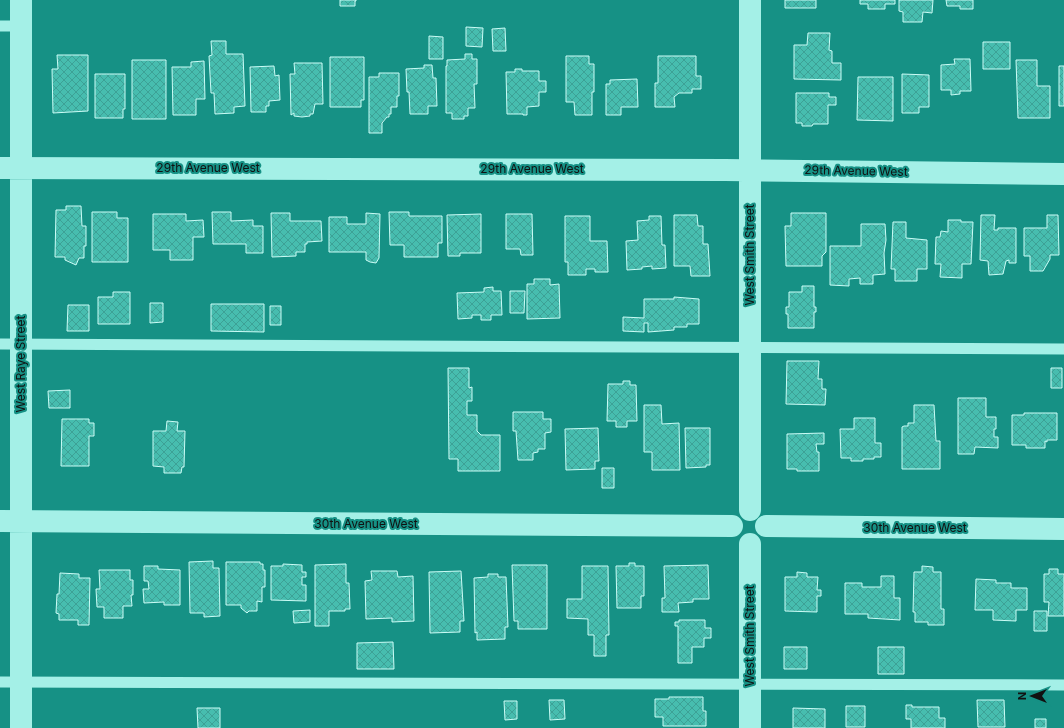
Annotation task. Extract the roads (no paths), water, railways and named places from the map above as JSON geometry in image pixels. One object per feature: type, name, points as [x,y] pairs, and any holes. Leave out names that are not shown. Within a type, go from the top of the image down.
[{"type":"street","name":"West Raye Street","points":[[21,0],[10,26],[11,344],[22,522],[21,728]]},
{"type":"street","name":"West Smith Street","points":[[750,0],[750,510]]},
{"type":"street","name":"29th Avenue West","points":[[10,168],[750,170],[1064,174]]},
{"type":"street","points":[[750,510],[763,517],[766,526],[765,532],[759,540],[750,544],[741,542],[738,539],[732,526],[735,518],[741,512],[750,510]]},
{"type":"street","name":"30th Avenue West","points":[[0,521],[732,526]]},
{"type":"street","name":"30th Avenue West","points":[[766,526],[1064,529]]},
{"type":"street","name":"West Smith Street","points":[[750,544],[750,728]]},
{"type":"lane","points":[[11,344],[1064,349]]},
{"type":"lane","points":[[0,682],[1064,685]]}]
